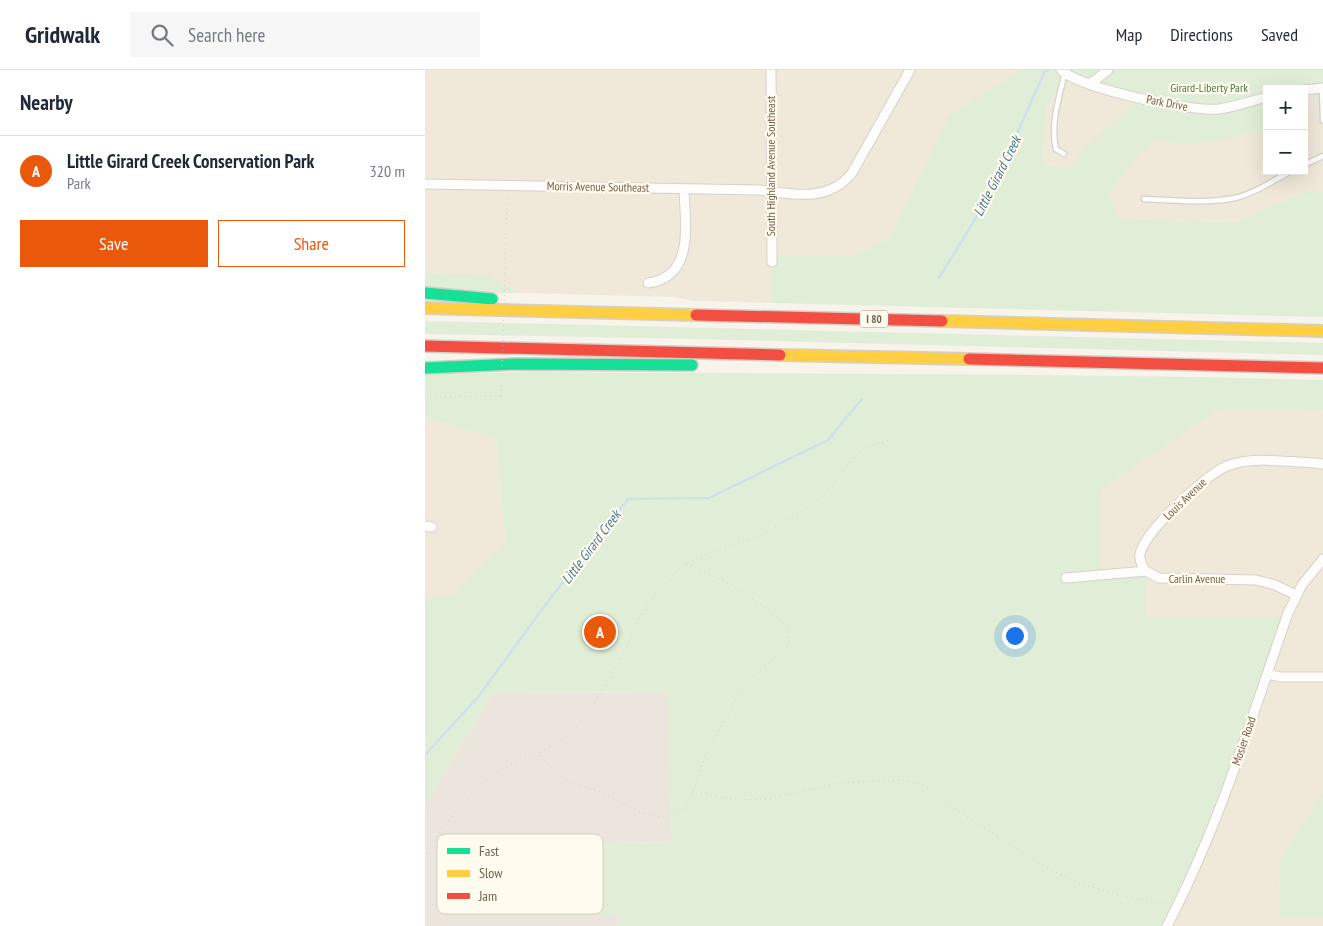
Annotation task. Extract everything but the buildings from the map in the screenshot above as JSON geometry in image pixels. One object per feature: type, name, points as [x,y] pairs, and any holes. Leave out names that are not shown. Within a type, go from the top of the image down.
[{"type":"highway","points":[[425,293],[498,300],[604,304],[651,314]]},
{"type":"highway","name":"I 80","points":[[425,308],[1323,330]]},
{"type":"highway","points":[[425,346],[1323,368]]},
{"type":"highway","points":[[425,368],[515,364],[748,364],[787,355]]},
{"type":"street","name":"South Highland Avenue Southeast","points":[[771,70],[772,262]]},
{"type":"street","name":"Morris Avenue Southeast","points":[[425,184],[771,191],[805,195],[821,194],[838,186],[847,178],[910,70]]},
{"type":"street","points":[[1090,84],[1108,70]]},
{"type":"street","name":"Park Drive","points":[[1063,72],[1074,79],[1090,84],[1166,104],[1206,109],[1231,107],[1263,98]]},
{"type":"street","points":[[1308,90],[1322,88]]},
{"type":"street","points":[[648,283],[671,275],[680,262],[685,241],[684,189]]},
{"type":"street","name":"Louis Avenue","points":[[1146,571],[1140,560],[1140,554],[1145,541],[1198,485],[1218,470],[1245,462],[1315,462],[1323,464]]},
{"type":"street","name":"Mosier Road","points":[[1167,926],[1190,881],[1218,812],[1288,613],[1302,585],[1321,565]]},
{"type":"street","name":"Carlin Avenue","points":[[1066,578],[1146,571],[1159,578],[1256,580],[1275,585],[1297,595]]},
{"type":"street","points":[[1267,674],[1280,677],[1323,677]]},
{"type":"lane","points":[[1063,72],[1056,109],[1054,142],[1056,149],[1064,154]]},
{"type":"lane","points":[[1322,88],[1323,121]]},
{"type":"lane","points":[[1308,163],[1323,156]]},
{"type":"lane","points":[[1144,199],[1209,201],[1236,198],[1263,188],[1284,175]]},
{"type":"path","points":[[425,397],[501,396],[508,186]]},
{"type":"path","points":[[439,834],[476,789],[501,770],[566,738],[588,714],[625,652],[638,620],[655,594],[685,564],[708,552],[761,535],[808,508],[831,488],[856,453],[867,447],[889,440]]},
{"type":"path","points":[[539,752],[551,769],[571,783],[601,792],[642,813],[660,817],[677,813],[686,806],[705,757],[740,691],[755,673],[785,650],[789,643],[789,633],[787,626],[725,581],[685,564]]},
{"type":"path","points":[[693,791],[733,800],[768,799],[839,783],[903,780],[924,786],[946,803],[1052,870],[1081,884],[1123,896],[1177,907]]},
{"type":"path","points":[[425,853],[437,836]]},
{"type":"shaded area","points":[[425,70],[1022,70],[949,117],[890,237],[855,256],[772,255],[772,303],[693,301],[675,297],[518,293],[489,275],[425,272]]},
{"type":"shaded area","points":[[1065,73],[1263,97],[1263,175],[1308,175],[1308,90],[1323,88],[1323,191],[1303,192],[1236,222],[1120,219],[1108,196],[1124,174],[1068,169],[1042,163],[1047,107]]},
{"type":"shaded area","points":[[1219,409],[1323,410],[1323,792],[1280,860],[1279,917],[1323,917],[1323,926],[1167,926],[1146,617],[1100,575],[1102,488]]},
{"type":"shaded area","points":[[425,417],[496,439],[506,545],[451,597],[425,597]]},
{"type":"shaded area","points":[[669,692],[671,842],[603,843],[603,834],[437,834],[437,914],[603,914],[603,895],[622,915],[615,926],[425,926],[425,804],[493,693]]},
{"type":"green space","name":"Girard-Liberty Park","points":[[1022,70],[1323,70],[1323,106],[1318,105],[1315,87],[1308,88],[1308,85],[1263,85],[1263,132],[1195,144],[1178,144],[1158,140],[1141,151],[1108,196],[1120,219],[1236,222],[1303,192],[1323,191],[1323,317],[772,303],[772,255],[855,256],[890,237],[949,116]],"holes":[[[1065,74],[1133,96],[1128,109],[1085,148],[1068,169],[1042,163],[1047,107]]]},
{"type":"green space","points":[[425,272],[489,275],[518,293],[485,293],[425,287]]},
{"type":"green space","points":[[425,321],[1323,343],[1323,355],[425,334]]},
{"type":"green space","points":[[532,372],[1026,375],[1323,380],[1323,410],[1219,409],[1102,488],[1100,575],[1146,571],[1146,617],[1287,617],[1239,756],[1167,926],[615,926],[622,915],[554,915],[603,914],[603,843],[671,842],[668,692],[493,693],[425,804],[425,597],[451,597],[506,544],[496,439],[425,417],[425,374]]},
{"type":"green space","points":[[1323,792],[1323,917],[1279,917],[1280,860]]},
{"type":"waterway","name":"Little Girard Creek","points":[[939,278],[988,198],[1045,71],[1048,70]]},
{"type":"waterway","name":"Little Girard Creek","points":[[425,755],[478,697],[549,600],[628,499],[709,498],[828,440],[862,399]]},
{"type":"traffic: fast","points":[[425,293],[492,299]]},
{"type":"traffic: fast","points":[[425,368],[515,364],[692,365]]},
{"type":"traffic: slow","points":[[425,308],[696,315]]},
{"type":"traffic: slow","points":[[942,321],[1323,331]]},
{"type":"traffic: slow","points":[[780,355],[969,359]]},
{"type":"traffic: jam","points":[[696,315],[942,321]]},
{"type":"traffic: jam","points":[[425,346],[780,355]]},
{"type":"traffic: jam","points":[[969,359],[1323,368]]},
{"type":"place","name":"Little Girard Creek Conservation Park","points":[[600,632]]}]
